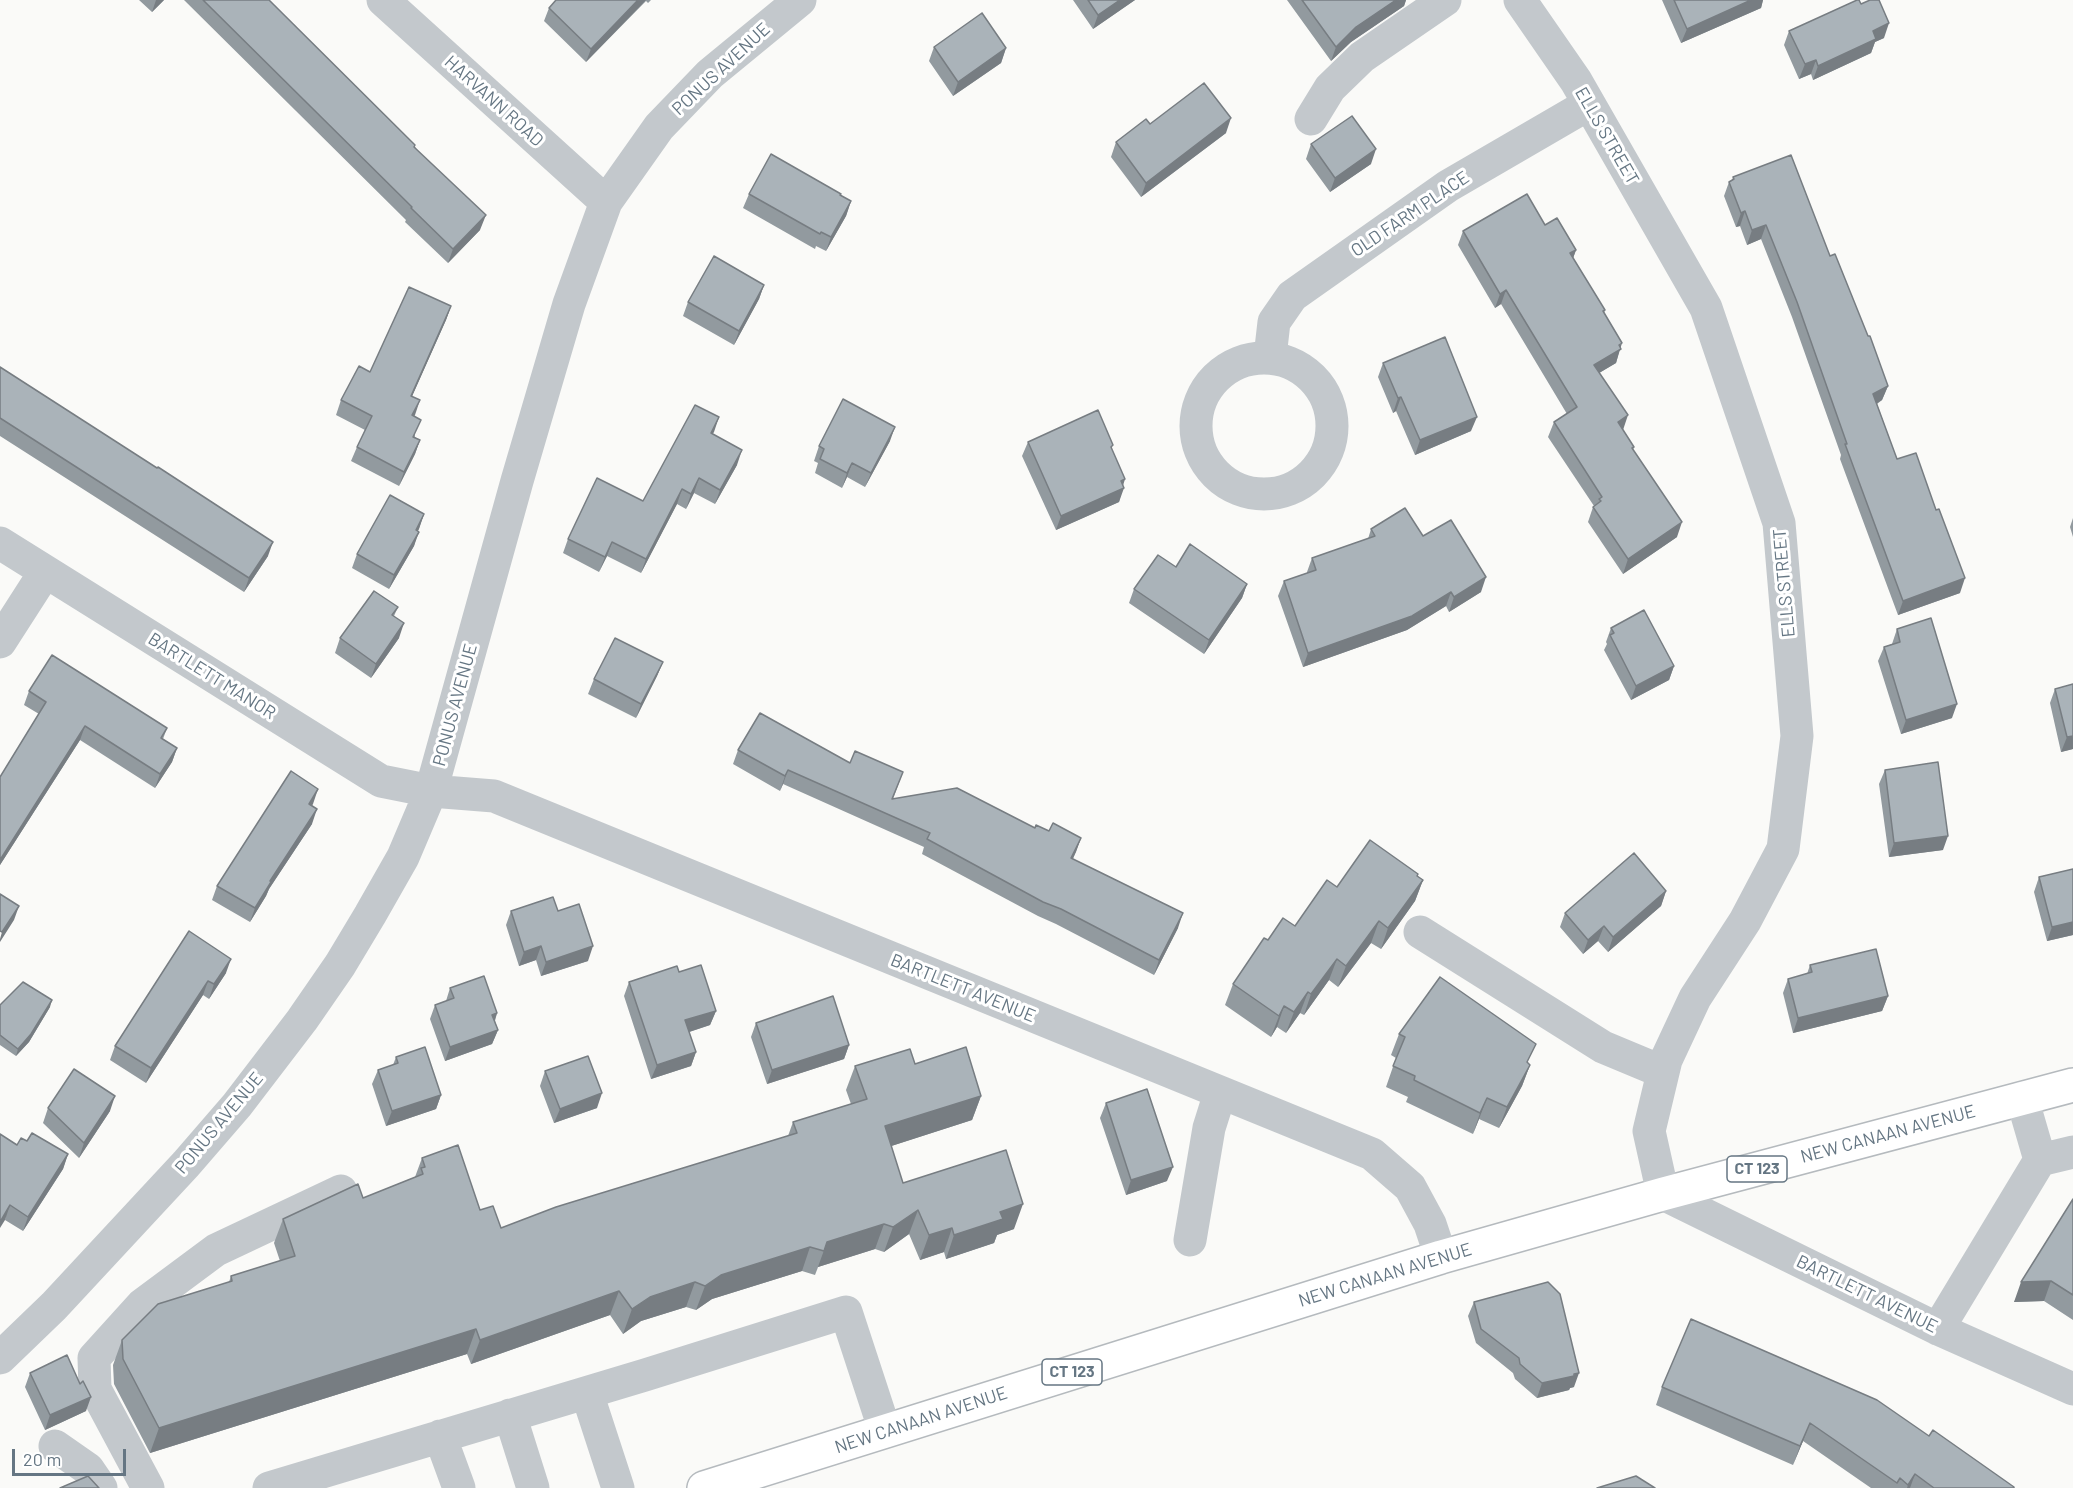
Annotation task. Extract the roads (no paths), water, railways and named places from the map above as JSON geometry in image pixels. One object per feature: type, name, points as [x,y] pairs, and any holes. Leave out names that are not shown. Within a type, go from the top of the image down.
[{"type":"main road","name":"NEW CANAAN AVENUE","points":[[704,1488],[1441,1257],[1663,1194],[2073,1085]]},
{"type":"street","name":"HARVANN ROAD","points":[[383,0],[606,202]]},
{"type":"street","name":"PONUS AVENUE","points":[[0,1358],[54,1306],[186,1164],[237,1105],[302,1020],[340,965],[370,915],[403,857],[431,791],[569,304],[606,202],[659,127],[710,74],[800,0]]},
{"type":"street","points":[[1311,119],[1330,88],[1362,57],[1445,0]]},
{"type":"street","name":"ELLS STREET","points":[[1520,0],[1576,81],[1706,308],[1779,523],[1797,736],[1783,849],[1745,921],[1695,998],[1665,1060],[1649,1131],[1663,1194]]},
{"type":"street","name":"OLD FARM PLACE","points":[[1270,357],[1274,322],[1292,296],[1448,186],[1589,104]]},
{"type":"street","points":[[1270,357],[1295,365],[1316,382],[1329,405],[1332,431],[1324,457],[1308,478],[1285,491],[1258,494],[1232,487],[1211,470],[1198,447],[1196,420],[1203,395],[1220,374],[1243,360],[1270,357]]},
{"type":"street","name":"BARTLETT MANOR","points":[[0,543],[381,782],[431,791]]},
{"type":"street","points":[[0,642],[45,572]]},
{"type":"street","name":"BARTLETT AVENUE","points":[[431,791],[494,796],[1372,1154],[1410,1186],[1430,1224],[1441,1257]]},
{"type":"street","points":[[1420,932],[1603,1047],[1663,1072]]},
{"type":"street","points":[[1190,1240],[1209,1128],[1220,1093]]},
{"type":"street","points":[[2022,1098],[2040,1160]]},
{"type":"street","points":[[1938,1329],[2040,1160],[2073,1152]]},
{"type":"street","points":[[148,1488],[95,1389],[94,1358],[142,1305],[216,1250],[341,1191]]},
{"type":"street","name":"BARTLETT AVENUE","points":[[1663,1194],[1938,1329],[2073,1389]]},
{"type":"street","points":[[269,1488],[587,1393],[846,1312],[885,1431]]},
{"type":"street","points":[[587,1393],[618,1488]]},
{"type":"street","points":[[510,1415],[533,1488]]},
{"type":"street","points":[[440,1437],[459,1488]]},
{"type":"street","points":[[55,1446],[88,1469],[101,1488]]}]
